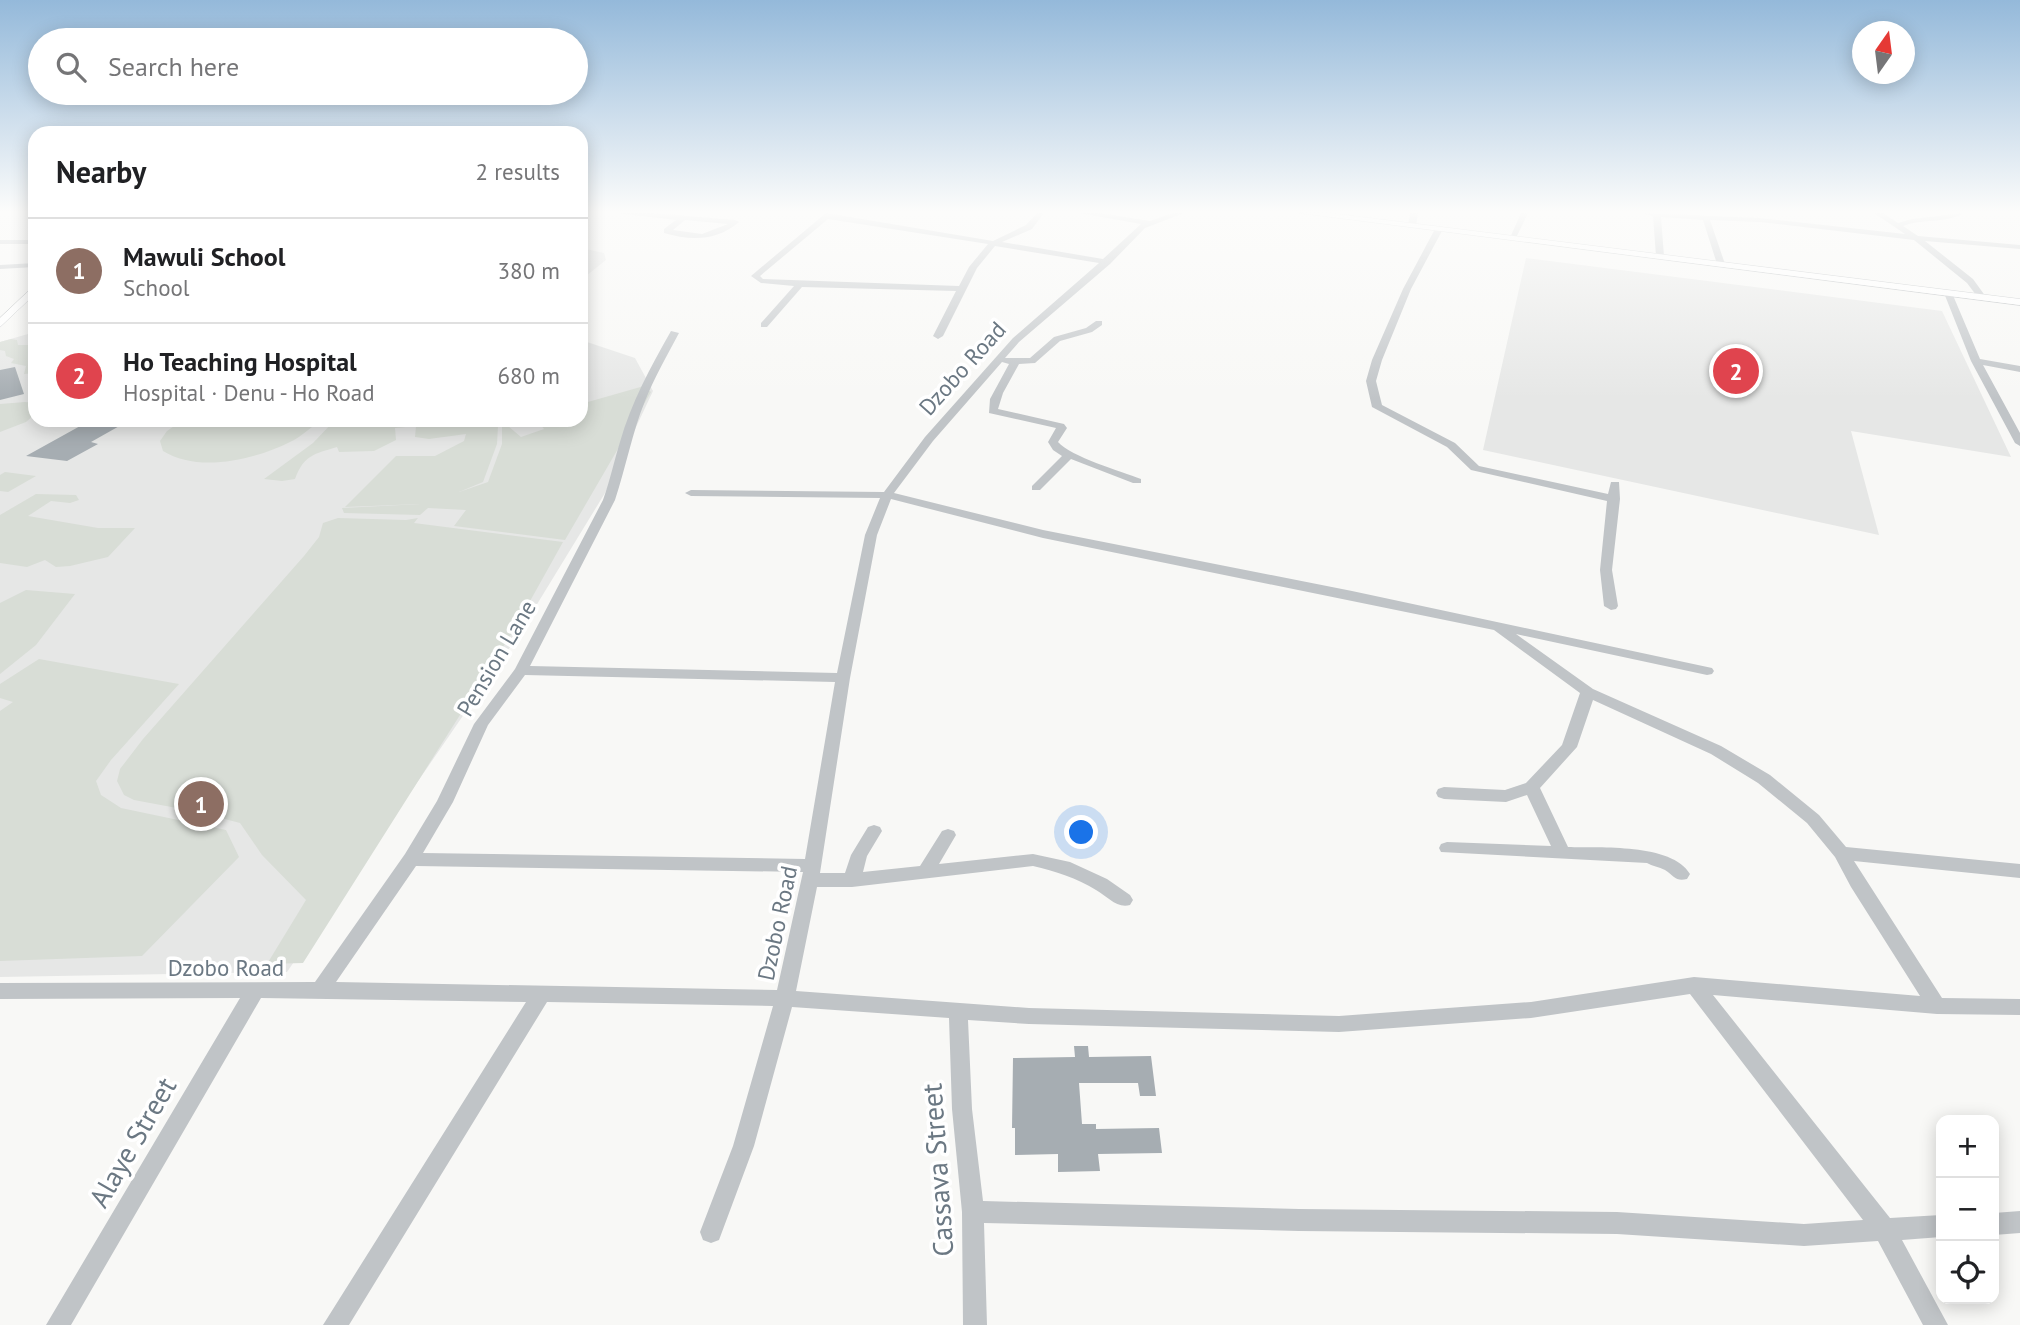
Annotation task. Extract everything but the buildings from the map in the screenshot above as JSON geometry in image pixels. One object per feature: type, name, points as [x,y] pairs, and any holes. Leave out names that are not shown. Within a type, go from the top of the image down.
[{"type":"main road","points":[[1806,275],[2020,302]]},
{"type":"main road","points":[[0,324],[28,295]]},
{"type":"street","points":[[756,275],[761,281],[800,284],[961,289]]},
{"type":"street","points":[[938,336],[969,275]]},
{"type":"street","name":"Dzobo Road","points":[[0,990],[256,989],[785,998],[811,873],[871,535],[887,495],[929,439],[1007,361],[1016,340],[1092,275]]},
{"type":"street","points":[[1415,275],[1377,360],[1371,381],[1377,407],[1451,444],[1475,468],[1614,499]]},
{"type":"street","points":[[1962,275],[1982,297]]},
{"type":"street","points":[[764,325],[800,284]]},
{"type":"street","points":[[1948,293],[1976,361],[2020,443]]},
{"type":"street","points":[[1099,323],[1090,332],[1059,337],[1050,342],[1032,361],[1007,361],[1010,376],[994,401],[993,411],[1060,426],[1062,428],[1053,442],[1057,447],[1069,455],[1138,481]]},
{"type":"street","name":"Pension Lane","points":[[320,990],[411,859],[445,802],[481,724],[521,670],[609,499],[640,400],[674,333]]},
{"type":"street","points":[[1976,361],[2020,369]]},
{"type":"street","points":[[1035,488],[1069,455]]},
{"type":"street","points":[[1611,606],[1606,570],[1615,484]]},
{"type":"street","points":[[691,493],[887,495],[1042,534],[1707,671]]},
{"type":"street","points":[[1498,626],[1588,692],[1705,744],[1764,779],[1813,819],[1841,853],[1937,1006]]},
{"type":"street","points":[[521,670],[844,678]]},
{"type":"street","points":[[1444,793],[1506,796],[1532,787],[1569,747],[1588,692]]},
{"type":"street","points":[[1532,787],[1562,853]]},
{"type":"street","points":[[852,880],[859,855],[874,831]]},
{"type":"street","points":[[925,872],[948,835]]},
{"type":"street","points":[[1447,848],[1654,858],[1681,874]]},
{"type":"street","points":[[1841,853],[2020,871]]},
{"type":"street","points":[[411,859],[811,873],[852,880],[1033,860],[1064,867],[1101,884],[1124,900]]},
{"type":"street","points":[[1694,985],[1884,1229],[1936,1325]]},
{"type":"street","points":[[711,1232],[730,1190],[742,1154],[785,998],[1029,1016],[1339,1024],[1531,1010],[1694,985],[1937,1006],[2020,1007]]},
{"type":"street","name":"Alaye Street","points":[[62,1324],[256,989]]},
{"type":"street","points":[[335,1325],[541,995]]},
{"type":"street","name":"Cassava Street","points":[[958,1010],[962,1109],[973,1212],[975,1325]]},
{"type":"street","points":[[973,1212],[1299,1220],[1617,1223],[1804,1235],[1936,1226]]},
{"type":"street","points":[[1999,1224],[2020,1222]]},
{"type":"shaded area","points":[[1522,275],[1658,275],[1942,311],[2011,457],[1851,431],[1879,535],[1483,450]]},
{"type":"shaded area","points":[[28,334],[28,427],[588,427],[588,342],[635,358],[653,391],[605,493],[517,637],[287,972],[0,977],[0,342]]},
{"type":"shaded area","points":[[11,339],[17,340],[18,345],[28,345],[28,374],[24,374],[26,366],[11,363],[14,359],[0,350],[0,342]]},
{"type":"shaded area","points":[[644,386],[651,392],[565,540],[454,526],[466,510],[428,508],[420,515],[344,513],[342,508],[421,504],[345,507],[396,456],[435,456],[464,441],[466,434],[429,439],[415,437],[416,427],[498,427],[497,444],[483,482],[459,492],[488,482],[502,444],[502,427],[509,427],[521,437],[544,429],[542,427],[588,427],[588,402]]},
{"type":"shaded area","points":[[28,402],[28,420],[0,432],[0,404]]},
{"type":"shaded area","points":[[173,427],[312,427],[290,442],[260,454],[209,463],[177,458],[163,451],[160,441]]},
{"type":"shaded area","points":[[328,427],[406,427],[395,428],[396,440],[374,451],[339,452],[337,447],[306,460],[295,479],[264,479],[313,443]]},
{"type":"shaded area","points":[[5,472],[36,476],[8,492],[0,491],[0,475]]},
{"type":"shaded area","points":[[36,494],[76,495],[79,500],[70,503],[51,501],[28,516],[98,528],[135,528],[108,557],[56,567],[45,560],[27,567],[0,563],[0,515]]},
{"type":"shaded area","points":[[338,518],[418,518],[414,523],[563,542],[515,628],[303,963],[267,964],[306,900],[262,855],[240,823],[134,800],[124,795],[117,781],[120,769],[143,739],[304,556],[319,537],[323,523]]},
{"type":"shaded area","points":[[26,590],[75,594],[36,645],[0,674],[0,603]]},
{"type":"shaded area","points":[[39,659],[179,684],[111,760],[96,781],[101,795],[121,808],[226,830],[239,857],[142,956],[0,961],[0,711],[13,702],[0,698],[0,684]]},
{"type":"place","name":"Ho Teaching Hospital","points":[[1736,371]]},
{"type":"place","name":"Mawuli School","points":[[201,804]]}]
